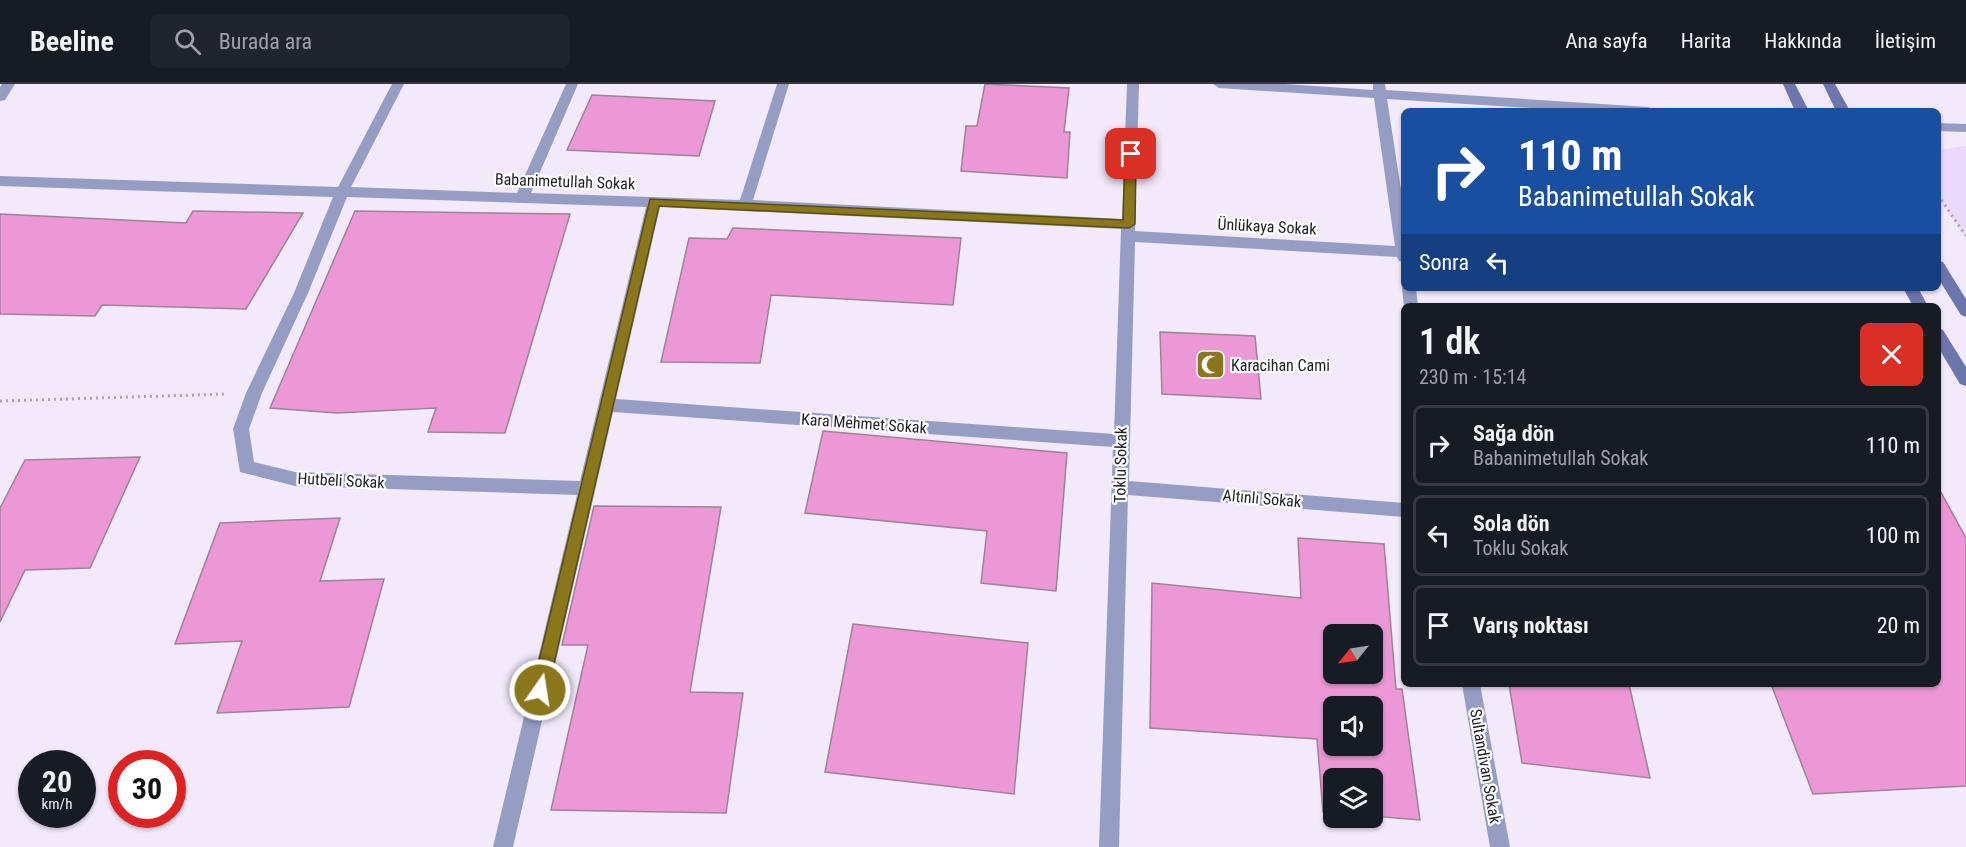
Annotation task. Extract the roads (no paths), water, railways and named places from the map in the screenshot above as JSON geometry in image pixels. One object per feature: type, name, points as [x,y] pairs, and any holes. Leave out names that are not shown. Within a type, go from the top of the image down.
[{"type":"main road","points":[[1789,84],[1801,108]]},
{"type":"main road","points":[[1829,84],[1841,108]]},
{"type":"main road","points":[[1941,271],[1966,311]]},
{"type":"main road","points":[[1941,339],[1966,380]]},
{"type":"street","points":[[0,97],[9,84]]},
{"type":"street","name":"Hutbeli Sokak","points":[[398,84],[341,194],[301,292],[254,393],[241,429],[246,467],[295,479],[587,488]]},
{"type":"street","points":[[522,198],[572,84]]},
{"type":"street","points":[[745,205],[783,84]]},
{"type":"street","name":"Toklu Sokak","points":[[1109,847],[1133,84]]},
{"type":"street","points":[[1219,84],[1379,89],[1611,108]]},
{"type":"street","points":[[1379,89],[1401,238]]},
{"type":"street","points":[[1941,127],[1966,128]]},
{"type":"street","name":"Babanimetullah Sokak","points":[[0,181],[341,194],[745,205],[1129,230]]},
{"type":"street","points":[[503,847],[654,202]]},
{"type":"street","name":"Ünlükaya Sokak","points":[[1129,230],[1401,252]]},
{"type":"street","name":"Kara Mehmet Sokak","points":[[608,405],[1120,441]]},
{"type":"street","name":"Altınlı Sokak","points":[[1120,487],[1401,510]]},
{"type":"street","name":"Sultandivan Sokak","points":[[1473,687],[1500,847]]},
{"type":"place","name":"Karacihan Cami","points":[[1210,365]]}]
